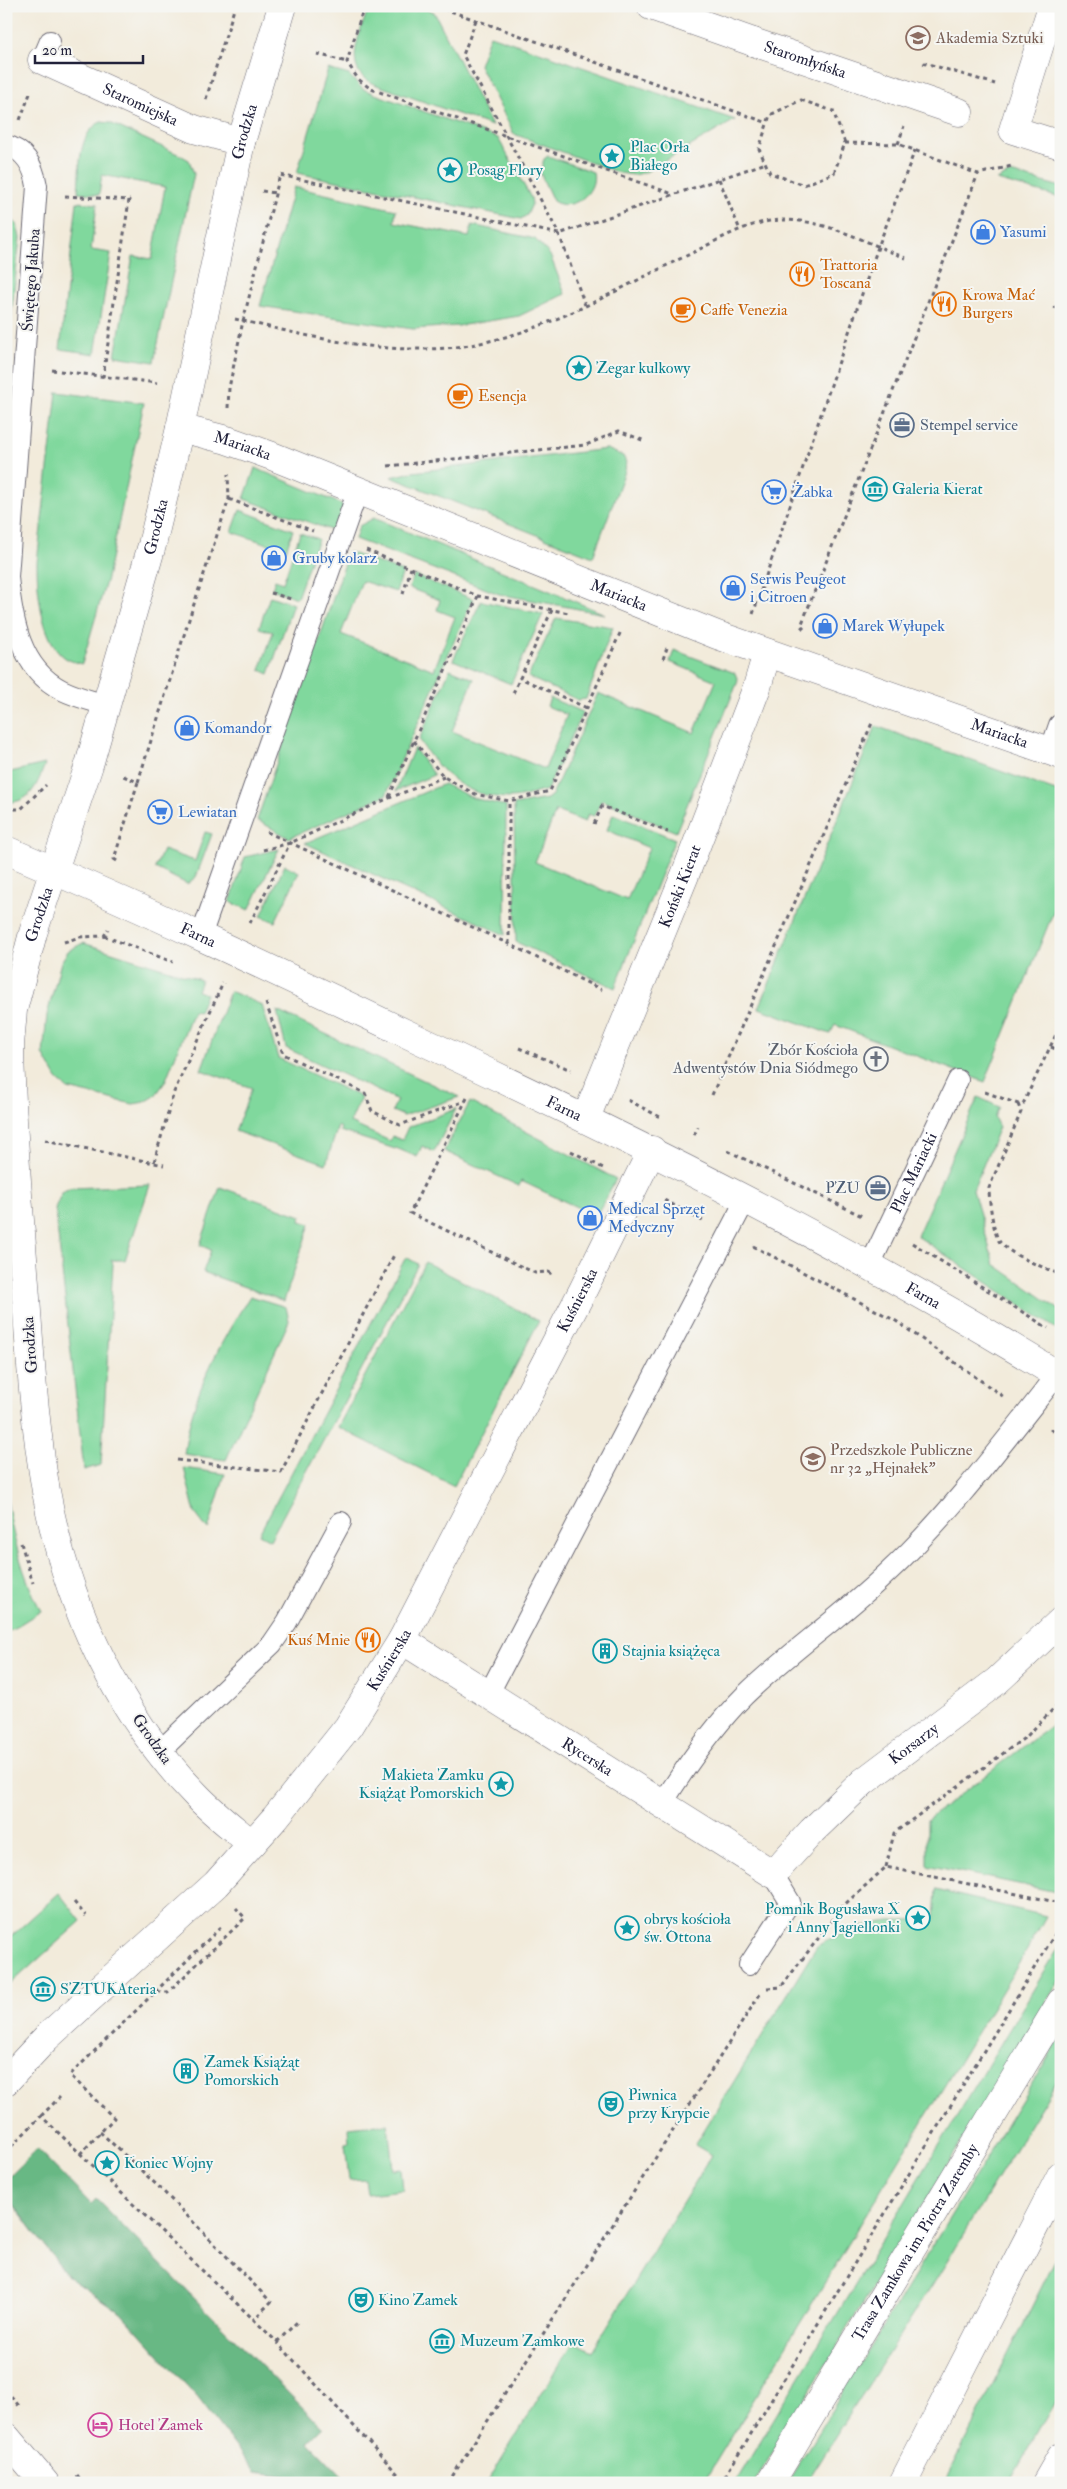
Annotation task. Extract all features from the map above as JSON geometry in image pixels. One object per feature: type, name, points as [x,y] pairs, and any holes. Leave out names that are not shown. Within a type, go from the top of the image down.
[{"type":"street","name":"Grodzka","points":[[252,1844],[195,1794],[138,1722],[104,1666],[84,1622],[52,1521],[38,1434],[14,1140],[10,1045],[17,992],[53,870],[89,765],[152,544],[180,428],[241,142],[282,6]]},
{"type":"street","name":"Staromłyńska","points":[[651,6],[959,112]]},
{"type":"street","points":[[1052,6],[1013,130],[1061,145]]},
{"type":"street","name":"Staromiejska","points":[[46,50],[194,129],[241,142]]},
{"type":"street","name":"Mariacka","points":[[180,428],[227,440],[358,490],[698,628],[1056,753]]},
{"type":"street","name":"Koński Kierat","points":[[586,1118],[757,687],[767,653]]},
{"type":"street","name":"Farna","points":[[6,850],[201,936],[652,1150],[870,1265],[1059,1376]]},
{"type":"street","name":"Kuśnierska","points":[[6,2081],[46,2038],[216,1884],[252,1844],[348,1727],[402,1640],[652,1150]]},
{"type":"street","name":"Korsarzy","points":[[773,1874],[812,1831],[863,1782],[997,1681],[1061,1621]]},
{"type":"street","name":"Rycerska","points":[[402,1640],[773,1874]]},
{"type":"street","name":"Trasa Zamkowa im. Piotra Zaremby","points":[[770,2483],[1061,2002]]},
{"type":"street","points":[[903,2483],[1061,2175]]},
{"type":"street","points":[[6,2437],[45,2483]]},
{"type":"street","points":[[1046,2483],[1061,2457]]},
{"type":"lane","name":"Świętego Jakuba","points":[[8,146],[24,156],[34,169],[37,194],[7,578],[11,611],[17,632],[32,664],[42,676],[64,691],[106,705]]},
{"type":"lane","points":[[201,936],[358,490]]},
{"type":"lane","points":[[1056,753],[1059,725]]},
{"type":"lane","name":"Plac Mariacki","points":[[870,1265],[958,1080]]},
{"type":"lane","points":[[488,1695],[746,1199]]},
{"type":"lane","points":[[662,1804],[726,1716],[778,1665],[885,1575],[977,1475],[1027,1412],[1059,1376]]},
{"type":"lane","points":[[160,1751],[272,1644],[287,1622],[341,1522]]},
{"type":"lane","points":[[748,1965],[790,1902],[773,1874]]},
{"type":"path","points":[[194,129],[235,6]]},
{"type":"path","points":[[347,62],[364,6]]},
{"type":"path","points":[[436,6],[768,122]]},
{"type":"path","points":[[476,20],[463,55],[559,234],[585,305]]},
{"type":"path","points":[[8,146],[46,50]]},
{"type":"path","points":[[318,54],[347,62],[358,79],[372,88],[674,195]]},
{"type":"path","points":[[801,100],[833,111],[845,143],[834,173],[804,186],[770,173],[759,149],[768,122],[770,115],[801,100]]},
{"type":"path","points":[[845,143],[898,144],[978,174],[1011,166],[1020,168]]},
{"type":"path","points":[[752,616],[878,247],[915,150]]},
{"type":"path","points":[[121,863],[114,859],[190,616],[229,499],[227,440],[229,388],[243,321],[280,175],[559,234],[766,163]]},
{"type":"path","points":[[805,632],[801,626],[978,174]]},
{"type":"path","points":[[718,179],[740,230]]},
{"type":"path","points":[[37,194],[128,200],[102,377]]},
{"type":"path","points":[[256,324],[361,345],[449,347],[484,343],[511,336],[585,305],[740,230],[764,222],[784,220],[804,222],[846,234],[906,258]]},
{"type":"path","points":[[1054,307],[1061,309]]},
{"type":"path","points":[[24,367],[158,383]]},
{"type":"path","points":[[358,490],[386,466],[586,445],[619,431],[644,441]]},
{"type":"path","points":[[402,594],[411,568]]},
{"type":"path","points":[[271,592],[298,602]]},
{"type":"path","points":[[389,798],[478,596]]},
{"type":"path","points":[[514,693],[552,610]]},
{"type":"path","points":[[414,741],[444,777],[475,794],[509,801],[550,791],[624,624]]},
{"type":"path","points":[[520,678],[587,708]]},
{"type":"path","points":[[712,1095],[874,720],[881,691]]},
{"type":"path","points":[[115,773],[138,782]]},
{"type":"path","points":[[228,859],[290,843],[389,798],[444,777]]},
{"type":"path","points":[[6,809],[21,809],[44,789],[48,781]]},
{"type":"path","points":[[509,801],[509,944]]},
{"type":"path","points":[[594,824],[602,806],[674,834]]},
{"type":"path","points":[[242,821],[509,944],[632,1004]]},
{"type":"path","points":[[210,911],[246,930],[290,843]]},
{"type":"path","points":[[104,936],[110,925]]},
{"type":"path","points":[[60,943],[80,937],[104,936],[177,964]]},
{"type":"path","points":[[214,978],[232,985]]},
{"type":"path","points":[[154,1162],[174,1092],[224,982]]},
{"type":"path","points":[[272,1001],[264,998],[283,1054],[365,1093],[372,1111],[400,1125],[466,1099]]},
{"type":"path","points":[[1061,1024],[989,1188],[989,1199],[998,1240],[1015,1254],[1061,1275]]},
{"type":"path","points":[[512,1045],[579,1073]]},
{"type":"path","points":[[1051,1046],[1061,1051]]},
{"type":"path","points":[[981,1090],[1018,1104],[1023,1104],[1026,1101]]},
{"type":"path","points":[[460,1093],[466,1099],[476,1102]]},
{"type":"path","points":[[622,1097],[662,1118]]},
{"type":"path","points":[[466,1099],[410,1213],[535,1273],[548,1272],[556,1276]]},
{"type":"path","points":[[1018,1104],[1021,1112]]},
{"type":"path","points":[[694,1135],[698,1127]]},
{"type":"path","points":[[44,1130],[45,1150]]},
{"type":"path","points":[[686,1131],[703,1139]]},
{"type":"path","points":[[45,1140],[164,1165]]},
{"type":"path","points":[[565,1148],[896,1321],[1061,1436]]},
{"type":"path","points":[[720,1148],[888,1228],[1052,1331]]},
{"type":"path","points":[[177,1460],[281,1472],[394,1255]]},
{"type":"path","points":[[448,2483],[764,1988],[781,1987],[843,1906],[886,1867],[894,1832],[1027,1736],[1061,1701]]},
{"type":"path","points":[[886,1867],[1061,1904]]},
{"type":"path","points":[[74,1902],[86,1916]]},
{"type":"path","points":[[155,1992],[168,1992],[245,1918],[231,1902]]},
{"type":"path","points":[[80,2154],[114,2118],[70,2074],[226,1922]]},
{"type":"path","points":[[721,2483],[1061,1924]]},
{"type":"path","points":[[6,2152],[60,2097]]},
{"type":"path","points":[[41,2116],[277,2342],[406,2483]]},
{"type":"path","points":[[100,2132],[160,2188],[271,2302],[253,2320]]},
{"type":"path","points":[[277,2342],[298,2320]]},
{"type":"green space","points":[[369,6],[418,6],[434,12],[492,126],[374,84],[364,78],[358,70],[355,60],[358,38]]},
{"type":"green space","points":[[490,35],[735,120],[646,172],[634,175],[619,173],[514,134],[479,65]]},
{"type":"green space","points":[[328,69],[349,75],[363,89],[375,94],[498,138],[531,198],[532,204],[527,215],[521,219],[297,173]]},
{"type":"green space","points":[[101,122],[110,123],[182,156],[189,160],[194,174],[154,362],[115,356],[133,256],[152,259],[165,187],[102,175],[99,195],[78,192],[81,152],[88,134],[93,127]]},
{"type":"green space","points":[[548,156],[593,172],[591,187],[582,199],[568,204],[560,204],[553,201],[540,173],[544,159]]},
{"type":"green space","points":[[1010,173],[1061,187],[1061,198],[997,180]]},
{"type":"green space","points":[[294,187],[396,210],[394,222],[469,237],[472,225],[535,239],[550,255],[565,294],[519,316],[458,326],[413,329],[260,306]]},
{"type":"green space","points":[[77,202],[97,204],[91,250],[111,253],[95,354],[60,349]]},
{"type":"green space","points":[[6,216],[17,224],[20,238],[8,341],[6,340]]},
{"type":"green space","points":[[57,392],[144,403],[107,578],[82,664],[64,657],[56,649],[45,626],[39,599],[37,562]]},
{"type":"green space","points":[[607,449],[623,456],[626,462],[625,471],[593,557],[391,477],[413,472]]},
{"type":"green space","points":[[255,468],[346,506],[336,532],[244,499]]},
{"type":"green space","points":[[240,510],[293,530],[286,550],[232,532]]},
{"type":"green space","points":[[374,518],[605,614],[499,594],[355,539],[359,526]]},
{"type":"green space","points":[[300,533],[318,539],[297,598],[272,589],[275,580],[283,583]]},
{"type":"green space","points":[[349,552],[403,572],[396,592],[362,581],[341,634],[434,670],[455,617],[437,610],[440,600],[409,588],[414,575],[473,599],[386,795],[289,838],[257,820]]},
{"type":"green space","points":[[270,596],[293,604],[269,674],[260,670],[273,632],[259,628]]},
{"type":"green space","points":[[481,601],[543,614],[511,684],[453,660]]},
{"type":"green space","points":[[556,618],[613,627],[586,699],[578,700],[528,677]]},
{"type":"green space","points":[[674,650],[735,673],[738,681],[676,832],[602,800],[594,816],[588,814],[585,822],[556,811],[535,862],[627,900],[649,848],[607,830],[613,814],[675,839],[615,988],[516,942],[514,805],[547,799],[552,795],[598,693],[694,733],[716,681],[670,662]]},
{"type":"green space","points":[[450,669],[474,679],[452,731],[545,769],[567,715],[547,706],[550,698],[583,712],[547,790],[514,798],[493,797],[479,793],[456,781],[427,752],[419,740]]},
{"type":"green space","points":[[876,726],[1061,793],[1061,893],[985,1082],[835,1025],[830,1034],[759,1008]]},
{"type":"green space","points":[[414,748],[434,775],[396,791]]},
{"type":"green space","points":[[45,764],[36,785],[27,796],[15,802],[6,802],[6,773]]},
{"type":"green space","points":[[444,784],[473,798],[506,806],[505,935],[305,843]]},
{"type":"green space","points":[[205,832],[212,834],[196,877],[187,884],[155,868],[163,850],[195,861]]},
{"type":"green space","points":[[279,849],[249,910],[230,902],[245,857]]},
{"type":"green space","points":[[285,865],[299,872],[275,922],[261,916]]},
{"type":"green space","points":[[83,943],[201,980],[197,991],[206,994],[199,1012],[193,1011],[165,1082],[155,1096],[145,1102],[133,1104],[68,1089],[57,1079],[43,1054],[47,1015],[61,962],[68,951]]},
{"type":"green space","points":[[230,991],[262,1005],[278,1058],[361,1097],[350,1123],[390,1141],[392,1136],[402,1140],[408,1127],[456,1109],[434,1152],[422,1146],[417,1157],[396,1148],[340,1131],[341,1128],[338,1126],[326,1164],[235,1131],[252,1088],[201,1070]]},
{"type":"green space","points":[[277,1011],[459,1097],[404,1116],[392,1111],[397,1100],[286,1048]]},
{"type":"green space","points":[[978,1097],[999,1107],[994,1117],[999,1127],[973,1190],[994,1264],[1061,1311],[1061,1332],[917,1236]]},
{"type":"green space","points":[[470,1102],[616,1179],[596,1216],[521,1181],[519,1186],[444,1151]]},
{"type":"green space","points":[[150,1185],[125,1260],[111,1260],[113,1264],[101,1465],[84,1470],[55,1208],[62,1192],[70,1188]]},
{"type":"green space","points":[[220,1187],[301,1216],[300,1221],[310,1224],[284,1301],[203,1272],[211,1250],[200,1245]]},
{"type":"green space","points":[[406,1257],[418,1264],[270,1540],[259,1534]]},
{"type":"green space","points":[[425,1262],[539,1321],[454,1486],[338,1427]]},
{"type":"green space","points":[[250,1296],[286,1307],[289,1321],[226,1460],[184,1454],[193,1412],[208,1371]]},
{"type":"green space","points":[[184,1468],[225,1474],[208,1530],[195,1513]]},
{"type":"green space","points":[[6,1494],[19,1554],[28,1583],[41,1611],[6,1633]]},
{"type":"green space","points":[[1061,1718],[1061,1893],[927,1865],[927,1820]]},
{"type":"green space","points":[[936,1890],[1046,1916],[703,2483],[487,2483],[574,2341],[592,2351],[712,2155],[695,2145],[817,1946],[846,1932],[873,1924],[901,1920],[934,1920]]},
{"type":"green space","points":[[59,1893],[81,1921],[6,1988],[6,1941]]},
{"type":"green space","points":[[1061,1944],[1061,1978],[754,2483],[735,2483]]},
{"type":"green space","points":[[1061,2036],[1061,2074],[934,2282],[806,2483],[787,2483]]},
{"type":"green space","points":[[388,2124],[393,2169],[401,2168],[403,2190],[367,2194],[365,2179],[349,2180],[345,2144],[349,2143],[348,2128]]},
{"type":"green space","points":[[37,2149],[91,2204],[96,2199],[323,2428],[309,2442],[349,2483],[292,2483],[286,2476],[255,2472],[198,2398],[121,2313],[67,2276],[6,2194],[6,2180]]},
{"type":"green space","points":[[1061,2248],[1061,2392],[1009,2483],[944,2483]]},
{"type":"place","name":"Akademia Sztuki","points":[[918,38]]},
{"type":"place","name":"Plac Orła Białego","points":[[612,156]]},
{"type":"place","name":"Posąg Flory","points":[[450,170]]},
{"type":"place","name":"Yasumi","points":[[983,232]]},
{"type":"place","name":"Trattoria Toscana","points":[[802,274]]},
{"type":"place","name":"Krowa Mać Burgers","points":[[944,304]]},
{"type":"place","name":"Caffe Venezia","points":[[683,310]]},
{"type":"place","name":"Zegar kulkowy","points":[[579,368]]},
{"type":"place","name":"Esencja","points":[[460,396]]},
{"type":"place","name":"Stempel service","points":[[902,425]]},
{"type":"place","name":"Galeria Kierat","points":[[875,489]]},
{"type":"place","name":"Żabka","points":[[774,492]]},
{"type":"place","name":"Gruby kolarz","points":[[274,558]]},
{"type":"place","name":"Serwis Peugeot i Citroen","points":[[733,588]]},
{"type":"place","name":"Marek Wyłupek","points":[[825,626]]},
{"type":"place","name":"Komandor","points":[[187,728]]},
{"type":"place","name":"Lewiatan","points":[[160,812]]},
{"type":"place","name":"Zbór Kościoła Adwentystów Dnia Siódmego","points":[[876,1059]]},
{"type":"place","name":"PZU","points":[[878,1188]]},
{"type":"place","name":"Medical Sprzęt Medyczny","points":[[590,1218]]},
{"type":"place","name":"Przedszkole Publiczne nr 32 „Hejnałek”","points":[[813,1459]]},
{"type":"place","name":"Kuś Mnie","points":[[368,1640]]},
{"type":"place","name":"Stajnia książęca","points":[[605,1651]]},
{"type":"place","name":"Makieta Zamku Książąt Pomorskich","points":[[501,1784]]},
{"type":"place","name":"Pomnik Bogusława X i Anny Jagiellonki","points":[[918,1918]]},
{"type":"place","name":"obrys kościoła św. Ottona","points":[[627,1928]]},
{"type":"place","name":"SZTUKAteria","points":[[43,1989]]},
{"type":"place","name":"Zamek Książąt Pomorskich","points":[[186,2071]]},
{"type":"place","name":"Piwnica przy Krypcie","points":[[611,2104]]},
{"type":"place","name":"Koniec Wojny","points":[[107,2163]]},
{"type":"place","name":"Kino Zamek","points":[[361,2300]]},
{"type":"place","name":"Muzeum Zamkowe","points":[[442,2341]]},
{"type":"place","name":"Hotel Zamek","points":[[100,2425]]}]
